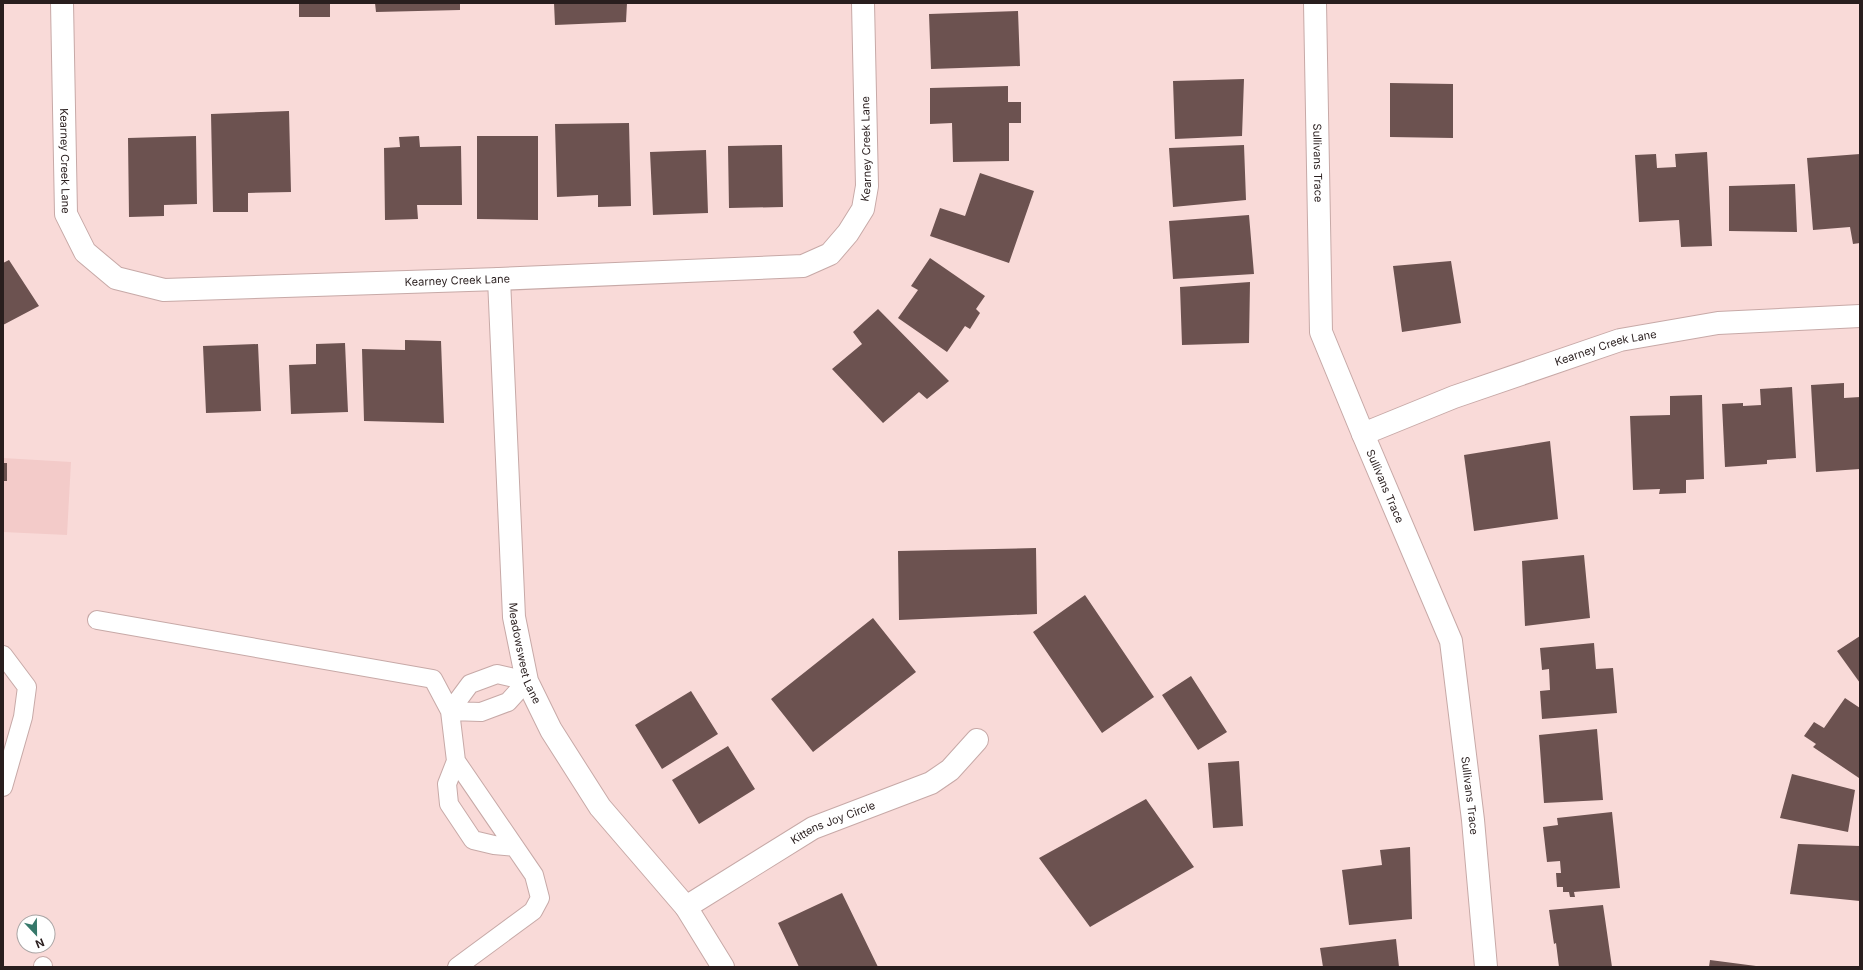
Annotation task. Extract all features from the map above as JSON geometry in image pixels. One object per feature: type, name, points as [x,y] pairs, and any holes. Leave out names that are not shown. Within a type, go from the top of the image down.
[{"type":"street","name":"Kearney Creek Lane","points":[[62,3],[66,214],[85,252],[116,278],[164,290],[499,279],[803,266],[830,254],[848,233],[863,209],[867,186],[863,3]]},
{"type":"street","name":"Sullivans Trace","points":[[1315,3],[1321,332],[1451,641],[1473,820],[1486,967]]},
{"type":"street","name":"Meadowsweet Lane","points":[[499,279],[514,617],[527,681],[551,730],[600,807],[686,907],[723,967]]},
{"type":"street","name":"Kearney Creek Lane","points":[[1363,434],[1454,397],[1620,340],[1718,323],[1860,316]]},
{"type":"street","name":"Kittens Joy Circle","points":[[686,907],[814,828],[931,783],[950,770],[977,740]]},
{"type":"lane","points":[[97,620],[433,679],[450,711],[456,761],[534,876],[540,898],[533,911],[457,967]]},
{"type":"lane","points":[[3,655],[27,687],[23,717],[3,787]]},
{"type":"lane","points":[[497,674],[527,681],[508,702],[481,712],[450,711],[470,684],[497,674]]},
{"type":"lane","points":[[456,761],[447,784],[449,804],[473,840],[494,846],[515,847]]},
{"type":"shaded area","points":[[3,458],[71,462],[67,535],[3,532]]},
{"type":"building","points":[[299,3],[330,3],[330,17],[299,17]]},
{"type":"building","points":[[375,3],[460,3],[460,10],[376,12]]},
{"type":"building","points":[[554,3],[627,3],[626,22],[555,25]]},
{"type":"building","points":[[1018,11],[1020,66],[931,69],[929,14]]},
{"type":"building","points":[[1244,79],[1242,136],[1175,139],[1173,81]]},
{"type":"building","points":[[1390,83],[1453,84],[1453,138],[1390,137]]},
{"type":"building","points":[[1008,86],[1008,102],[1021,102],[1021,123],[1009,123],[1009,161],[953,162],[952,123],[930,124],[930,88]]},
{"type":"building","points":[[289,111],[291,192],[248,193],[248,212],[213,212],[211,114]]},
{"type":"building","points":[[629,123],[631,206],[598,207],[598,195],[557,197],[555,124]]},
{"type":"building","points":[[196,136],[197,204],[164,205],[164,216],[129,217],[128,138]]},
{"type":"building","points":[[419,136],[420,147],[461,146],[462,205],[417,205],[418,219],[385,220],[384,148],[400,147],[399,137]]},
{"type":"building","points":[[477,136],[538,136],[538,220],[477,219]]},
{"type":"building","points":[[782,145],[783,207],[729,208],[728,146]]},
{"type":"building","points":[[1244,145],[1246,200],[1173,207],[1169,148]]},
{"type":"building","points":[[706,150],[708,213],[653,215],[650,152]]},
{"type":"building","points":[[1707,152],[1712,246],[1681,247],[1679,220],[1639,222],[1635,155],[1656,154],[1657,168],[1676,167],[1675,154]]},
{"type":"building","points":[[1860,154],[1860,243],[1853,244],[1850,227],[1813,230],[1807,158]]},
{"type":"building","points":[[980,173],[1034,191],[1009,263],[930,236],[940,208],[965,216]]},
{"type":"building","points":[[1795,184],[1797,232],[1729,231],[1729,186]]},
{"type":"building","points":[[1249,215],[1254,274],[1173,279],[1169,221]]},
{"type":"building","points":[[930,258],[985,296],[976,309],[980,313],[970,329],[965,326],[947,352],[898,318],[918,290],[911,286]]},
{"type":"building","points":[[9,260],[39,306],[3,325],[3,263]]},
{"type":"building","points":[[1451,261],[1461,323],[1402,332],[1393,266]]},
{"type":"building","points":[[1250,282],[1249,343],[1182,345],[1180,287]]},
{"type":"building","points":[[878,309],[949,381],[927,399],[919,392],[883,423],[832,369],[862,344],[853,332]]},
{"type":"building","points":[[405,340],[441,341],[444,423],[364,421],[362,349],[405,350]]},
{"type":"building","points":[[345,343],[348,412],[291,414],[289,365],[316,364],[316,344]]},
{"type":"building","points":[[258,344],[261,411],[206,413],[203,346]]},
{"type":"building","points":[[1844,383],[1844,398],[1860,397],[1860,469],[1816,472],[1811,385]]},
{"type":"building","points":[[1792,387],[1796,458],[1767,460],[1767,464],[1725,467],[1722,404],[1743,403],[1743,406],[1761,405],[1760,389]]},
{"type":"building","points":[[1702,395],[1704,479],[1686,480],[1686,493],[1659,494],[1660,489],[1633,490],[1630,416],[1670,415],[1670,396]]},
{"type":"building","points":[[1550,441],[1558,519],[1474,531],[1464,455]]},
{"type":"building","points":[[3,463],[7,463],[7,481],[3,481]]},
{"type":"building","points":[[1036,548],[1037,614],[899,620],[898,551]]},
{"type":"building","points":[[1584,555],[1590,618],[1525,626],[1522,561]]},
{"type":"building","points":[[1085,595],[1154,697],[1102,733],[1033,632]]},
{"type":"building","points":[[873,618],[916,672],[813,752],[771,699]]},
{"type":"building","points":[[1860,636],[1860,683],[1837,651]]},
{"type":"building","points":[[1594,643],[1596,669],[1613,668],[1617,713],[1542,719],[1540,691],[1550,690],[1549,669],[1542,670],[1540,648]]},
{"type":"building","points":[[1191,676],[1227,732],[1198,750],[1162,695]]},
{"type":"building","points":[[691,691],[718,734],[662,769],[635,725]]},
{"type":"building","points":[[1845,698],[1860,708],[1859,778],[1813,747],[1816,744],[1804,736],[1814,722],[1824,728]]},
{"type":"building","points":[[1597,729],[1603,800],[1544,803],[1539,735]]},
{"type":"building","points":[[728,746],[755,789],[699,824],[672,780]]},
{"type":"building","points":[[1239,761],[1243,826],[1213,828],[1208,763]]},
{"type":"building","points":[[1792,774],[1855,790],[1848,832],[1780,818]]},
{"type":"building","points":[[1146,799],[1194,867],[1090,927],[1039,858]]},
{"type":"building","points":[[1612,812],[1620,888],[1574,892],[1575,897],[1570,897],[1569,892],[1563,892],[1563,887],[1557,887],[1556,873],[1561,873],[1560,861],[1547,862],[1543,827],[1558,825],[1557,818]]},
{"type":"building","points":[[1798,844],[1860,846],[1860,901],[1790,894]]},
{"type":"building","points":[[1410,847],[1412,919],[1349,925],[1342,870],[1382,865],[1380,850]]},
{"type":"building","points":[[842,893],[878,967],[799,967],[778,923]]},
{"type":"building","points":[[1603,905],[1612,967],[1559,967],[1549,910]]},
{"type":"building","points":[[1396,939],[1399,967],[1323,967],[1320,948]]},
{"type":"building","points":[[1710,960],[1756,966],[1756,967],[1709,967]]}]
